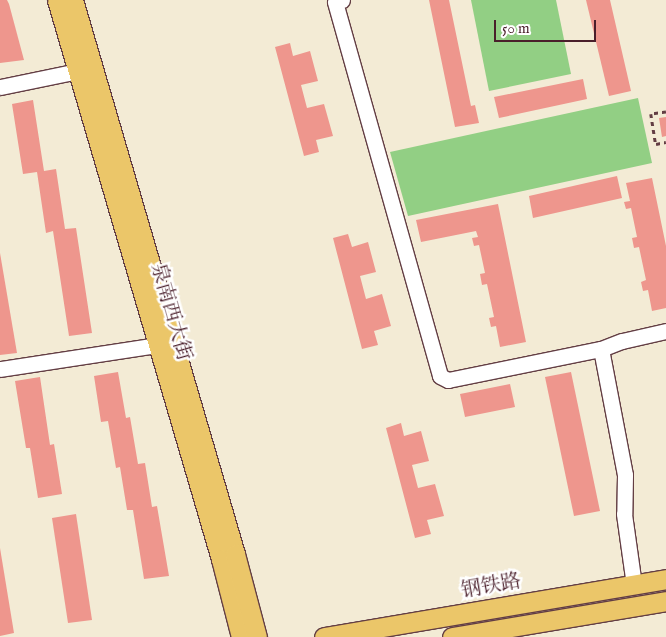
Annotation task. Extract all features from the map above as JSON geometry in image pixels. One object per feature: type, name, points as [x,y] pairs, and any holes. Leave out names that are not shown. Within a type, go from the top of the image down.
[{"type":"main road","name":"泉南西大街","points":[[57,0],[157,346],[221,558],[241,637]]},
{"type":"main road","name":"泉南西大街","points":[[73,0],[235,554],[257,637]]},
{"type":"main road","name":"钢铁路","points":[[324,637],[666,579]]},
{"type":"main road","points":[[452,637],[666,601]]},
{"type":"lane","points":[[342,0],[335,2],[440,376],[448,380],[601,349],[622,341],[666,331]]},
{"type":"lane","points":[[0,87],[78,72]]},
{"type":"lane","points":[[0,369],[157,346]]},
{"type":"lane","points":[[601,349],[625,475],[624,514],[634,585]]},
{"type":"path","points":[[666,112],[651,114],[656,144],[666,142]]},
{"type":"green space","points":[[471,0],[556,0],[571,74],[489,91]]},
{"type":"green space","points":[[638,98],[652,163],[408,216],[390,152]]},
{"type":"building","points":[[0,0],[7,0],[9,4],[24,60],[0,63]]},
{"type":"building","points":[[429,0],[449,0],[471,106],[475,105],[479,123],[455,127]]},
{"type":"building","points":[[586,0],[610,0],[631,91],[609,96]]},
{"type":"building","points":[[290,43],[293,56],[310,51],[318,81],[301,85],[307,108],[324,104],[333,136],[316,140],[319,152],[304,156],[275,47]]},
{"type":"building","points":[[583,79],[587,99],[499,118],[494,97]]},
{"type":"building","points":[[33,100],[44,171],[56,169],[65,229],[76,228],[92,333],[69,336],[53,231],[46,233],[37,172],[23,174],[12,104]]},
{"type":"building","points":[[666,117],[666,136],[662,137],[659,118]]},
{"type":"building","points":[[617,176],[622,198],[533,218],[529,196]]},
{"type":"building","points":[[652,178],[666,246],[666,308],[652,311],[648,290],[643,291],[641,282],[646,280],[639,247],[634,248],[632,238],[637,237],[631,208],[626,209],[624,202],[630,201],[626,183]]},
{"type":"building","points":[[498,204],[526,342],[500,347],[496,326],[491,327],[489,318],[494,317],[487,284],[482,285],[480,274],[485,273],[479,245],[474,246],[472,238],[478,237],[476,231],[421,242],[416,220]]},
{"type":"building","points":[[348,234],[352,247],[368,242],[376,272],[360,276],[366,299],[382,294],[391,326],[374,331],[378,345],[362,349],[333,238]]},
{"type":"building","points":[[0,253],[17,353],[0,355]]},
{"type":"building","points":[[118,372],[126,418],[130,417],[138,464],[145,463],[152,507],[157,506],[169,576],[144,579],[133,510],[127,510],[120,467],[116,468],[108,421],[101,422],[94,376]]},
{"type":"building","points":[[571,372],[600,511],[574,516],[545,377]]},
{"type":"building","points":[[40,377],[50,445],[54,444],[62,494],[38,498],[30,448],[26,448],[15,381]]},
{"type":"building","points":[[510,384],[515,407],[465,417],[460,394]]},
{"type":"building","points":[[401,423],[404,436],[421,431],[429,461],[412,465],[418,488],[435,484],[444,516],[427,520],[431,534],[415,538],[386,428]]},
{"type":"building","points":[[76,514],[92,620],[68,623],[52,518]]},
{"type":"building","points":[[0,548],[14,633],[0,636]]}]
